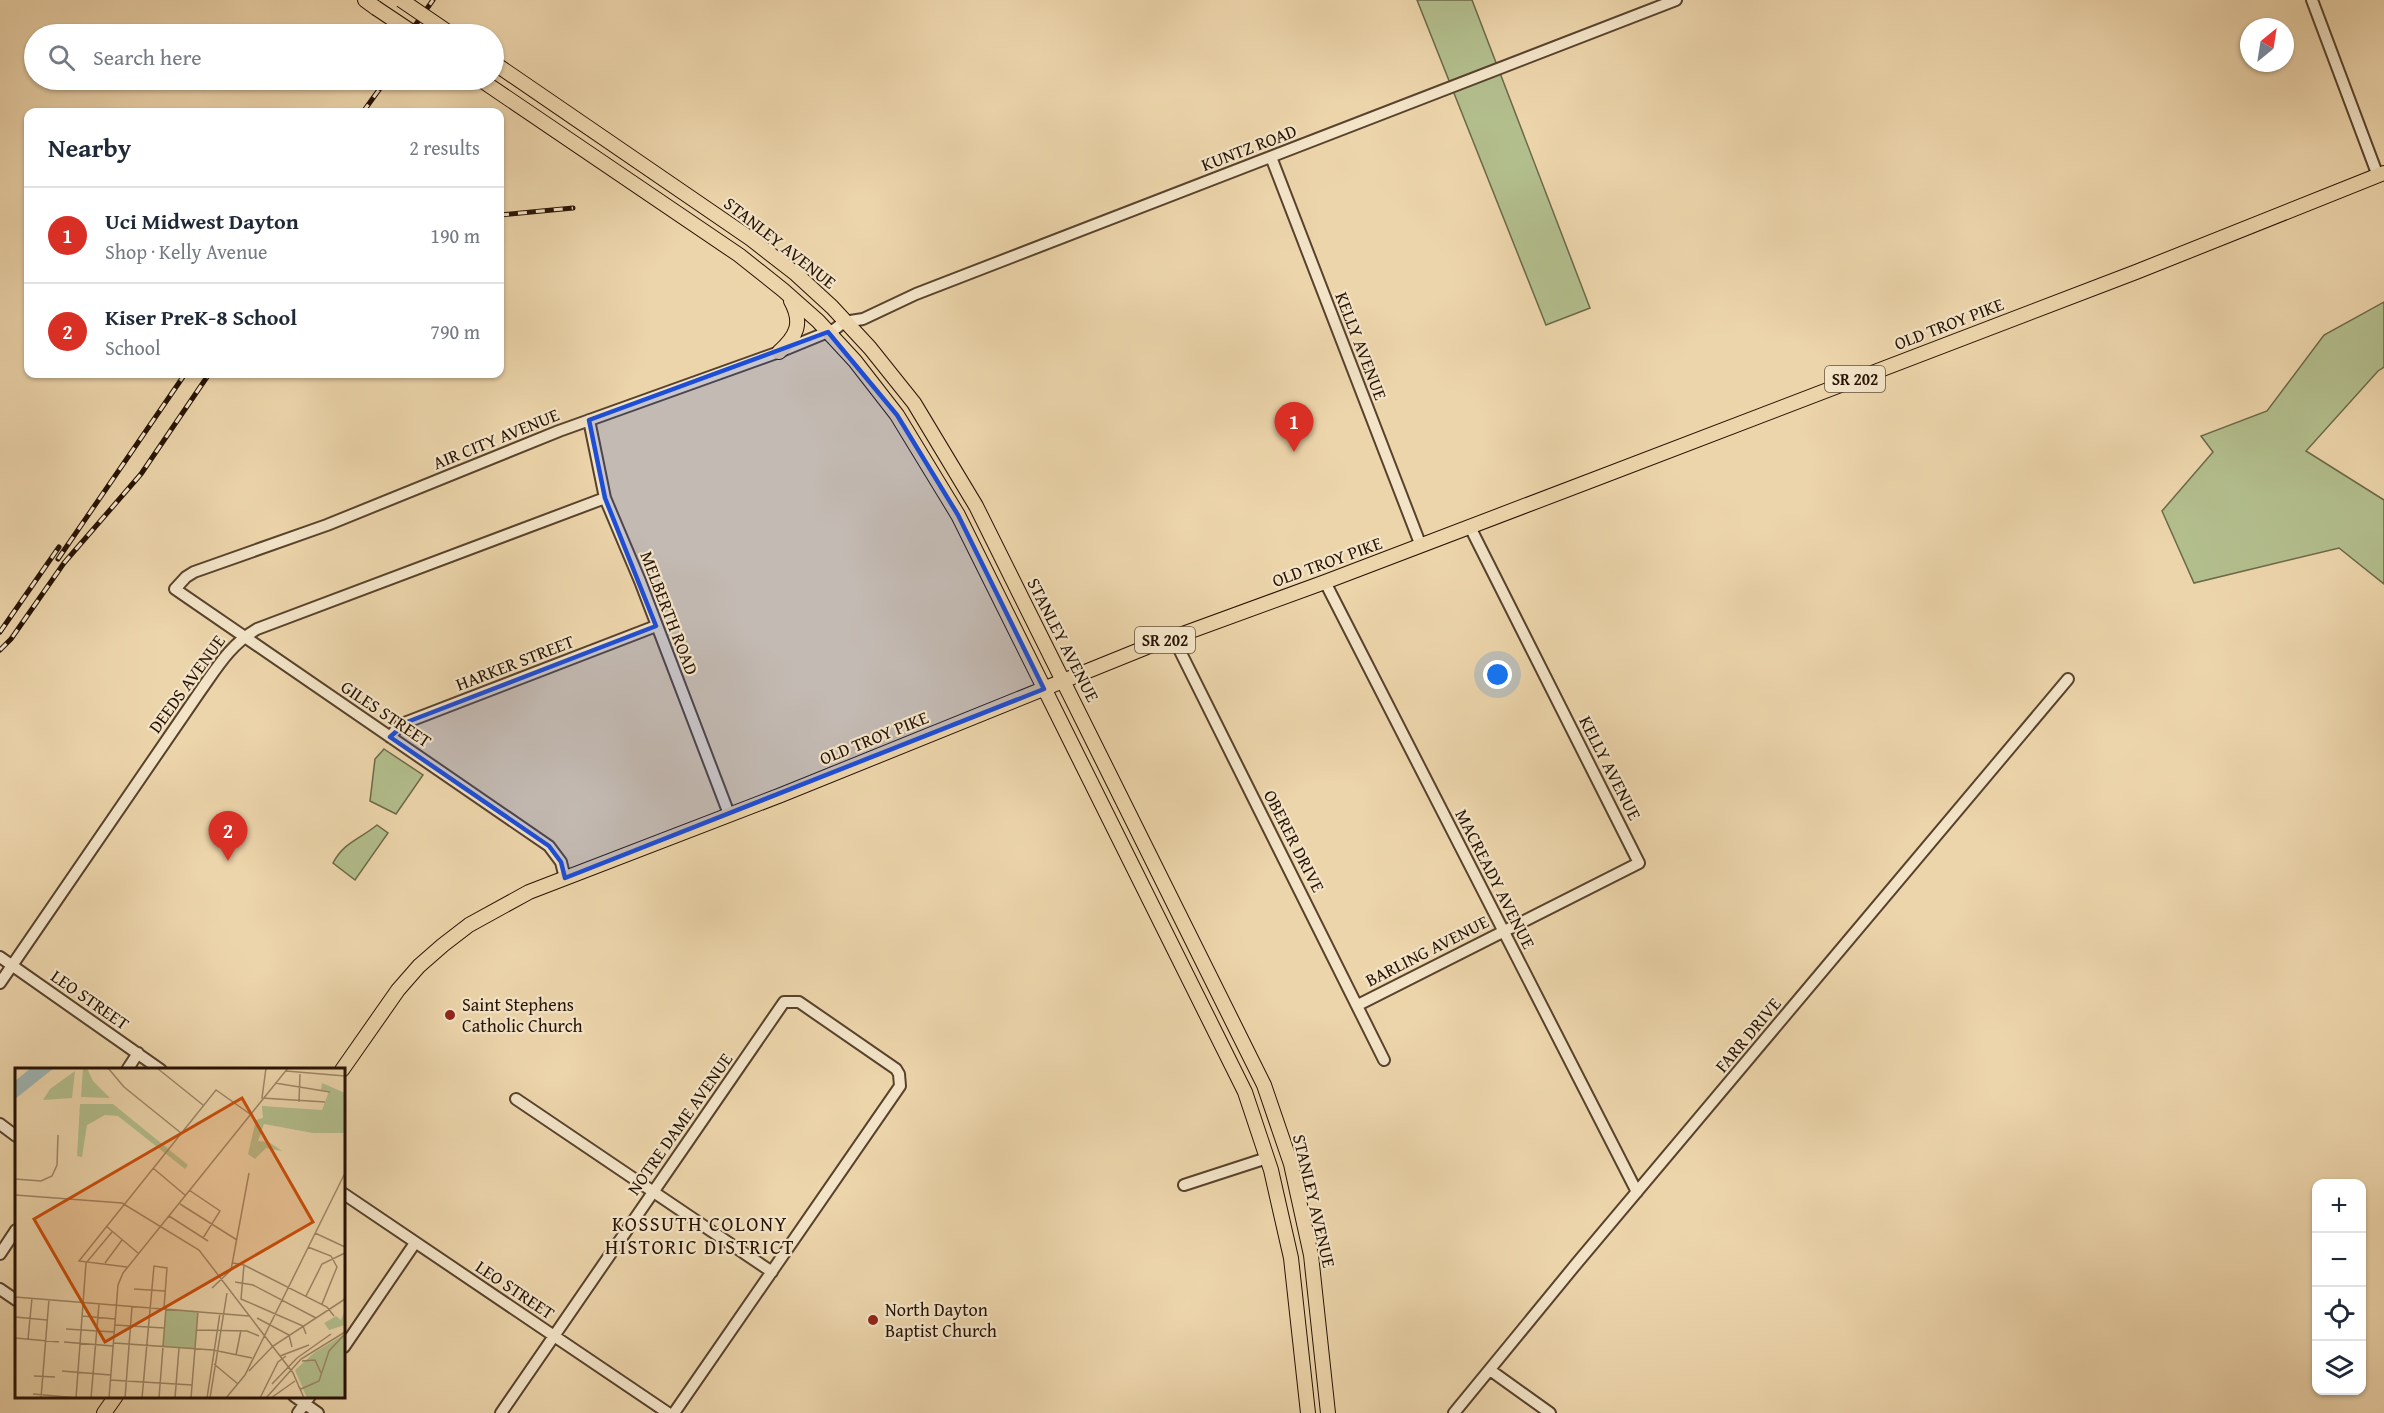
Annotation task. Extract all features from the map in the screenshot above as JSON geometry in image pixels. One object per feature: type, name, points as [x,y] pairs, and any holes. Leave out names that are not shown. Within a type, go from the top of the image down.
[{"type":"main road","points":[[401,0],[436,24]]},
{"type":"main road","points":[[370,4],[400,24]]},
{"type":"main road","name":"STANLEY AVENUE","points":[[504,70],[751,239],[832,307],[836,327],[855,361],[897,415],[953,506],[1245,1092],[1267,1158],[1291,1258],[1308,1413]]},
{"type":"main road","name":"STANLEY AVENUE","points":[[496,90],[739,255],[783,290],[870,348],[914,403],[976,506],[1264,1084],[1291,1164],[1311,1255],[1328,1413]]},
{"type":"main road","name":"OLD TROY PIKE","points":[[343,1068],[398,990],[443,945],[498,907],[565,878],[1173,637],[1421,546],[2136,272],[2381,174]]},
{"type":"main road","points":[[779,352],[790,342],[798,327],[798,315],[783,290]]},
{"type":"main road","points":[[104,1413],[115,1398]]},
{"type":"street","name":"KUNTZ ROAD","points":[[836,327],[863,319],[916,294],[1676,0]]},
{"type":"street","points":[[2312,0],[2381,174]]},
{"type":"street","name":"KELLY AVENUE","points":[[1271,157],[1421,546]]},
{"type":"street","name":"AIR CITY AVENUE","points":[[175,589],[194,572],[327,525],[589,420],[779,352],[836,327]]},
{"type":"street","name":"MELBERTH ROAD","points":[[589,420],[605,498],[640,581],[729,814]]},
{"type":"street","name":"DEEDS AVENUE","points":[[0,983],[201,690],[232,647],[243,637],[257,629],[605,498]]},
{"type":"street","name":"KELLY AVENUE","points":[[1470,527],[1639,863]]},
{"type":"street","name":"MACREADY AVENUE","points":[[1325,582],[1636,1191]]},
{"type":"street","name":"GILES STREET","points":[[175,589],[549,846],[561,862],[565,878]]},
{"type":"street","name":"HARKER STREET","points":[[390,736],[400,725],[407,722],[656,626]]},
{"type":"street","name":"OBERER DRIVE","points":[[1173,637],[1384,1060]]},
{"type":"street","name":"FARR DRIVE","points":[[1454,1413],[1636,1191],[2068,679]]},
{"type":"street","name":"BARLING AVENUE","points":[[1358,1005],[1639,863]]},
{"type":"street","name":"LEO STREET","points":[[0,957],[159,1068]]},
{"type":"street","name":"NOTRE DAME AVENUE","points":[[501,1413],[784,1002],[799,1002],[896,1069],[900,1080],[897,1091],[772,1272]]},
{"type":"street","points":[[127,1068],[138,1053]]},
{"type":"street","points":[[516,1099],[772,1272],[674,1413]]},
{"type":"street","points":[[0,1124],[15,1135]]},
{"type":"street","points":[[1184,1185],[1267,1158]]},
{"type":"street","name":"LEO STREET","points":[[345,1195],[668,1413]]},
{"type":"street","points":[[0,1254],[15,1232]]},
{"type":"street","points":[[345,1346],[415,1243]]},
{"type":"street","points":[[0,1289],[15,1299]]},
{"type":"street","points":[[1490,1370],[1550,1413]]},
{"type":"street","points":[[304,1404],[318,1413]]},
{"type":"highlighted area","points":[[828,332],[897,415],[958,515],[1044,689],[565,878],[561,862],[549,846],[390,737],[407,722],[656,626],[605,498],[589,420]]},
{"type":"green space","points":[[1417,0],[1472,0],[1590,308],[1546,325]]},
{"type":"green space","points":[[2384,302],[2384,367],[2306,451],[2384,500],[2384,584],[2339,548],[2194,583],[2162,511],[2213,452],[2201,436],[2267,411],[2324,335]]},
{"type":"green space","points":[[384,749],[423,775],[396,814],[370,801],[375,759]]},
{"type":"green space","points":[[377,825],[388,833],[355,880],[333,863],[347,845]]},
{"type":"railway","points":[[416,24],[433,0]]},
{"type":"railway","points":[[366,108],[379,90]]},
{"type":"railway","points":[[504,215],[573,208]]},
{"type":"railway","points":[[58,559],[182,378]]},
{"type":"railway","points":[[0,650],[11,639],[64,563],[141,474],[206,378]]},
{"type":"railway","points":[[0,632],[59,547]]},
{"type":"place","name":"Uci Midwest Dayton","points":[[1294,452]]},
{"type":"place","name":"Kiser PreK-8 School","points":[[228,861]]},
{"type":"place","name":"Saint Stephens Catholic Church","points":[[450,1015]]},
{"type":"place","name":"North Dayton Baptist Church","points":[[873,1320]]},
{"type":"district","name":"KOSSUTH COLONY HISTORIC DISTRICT","points":[[700,1236]]}]
